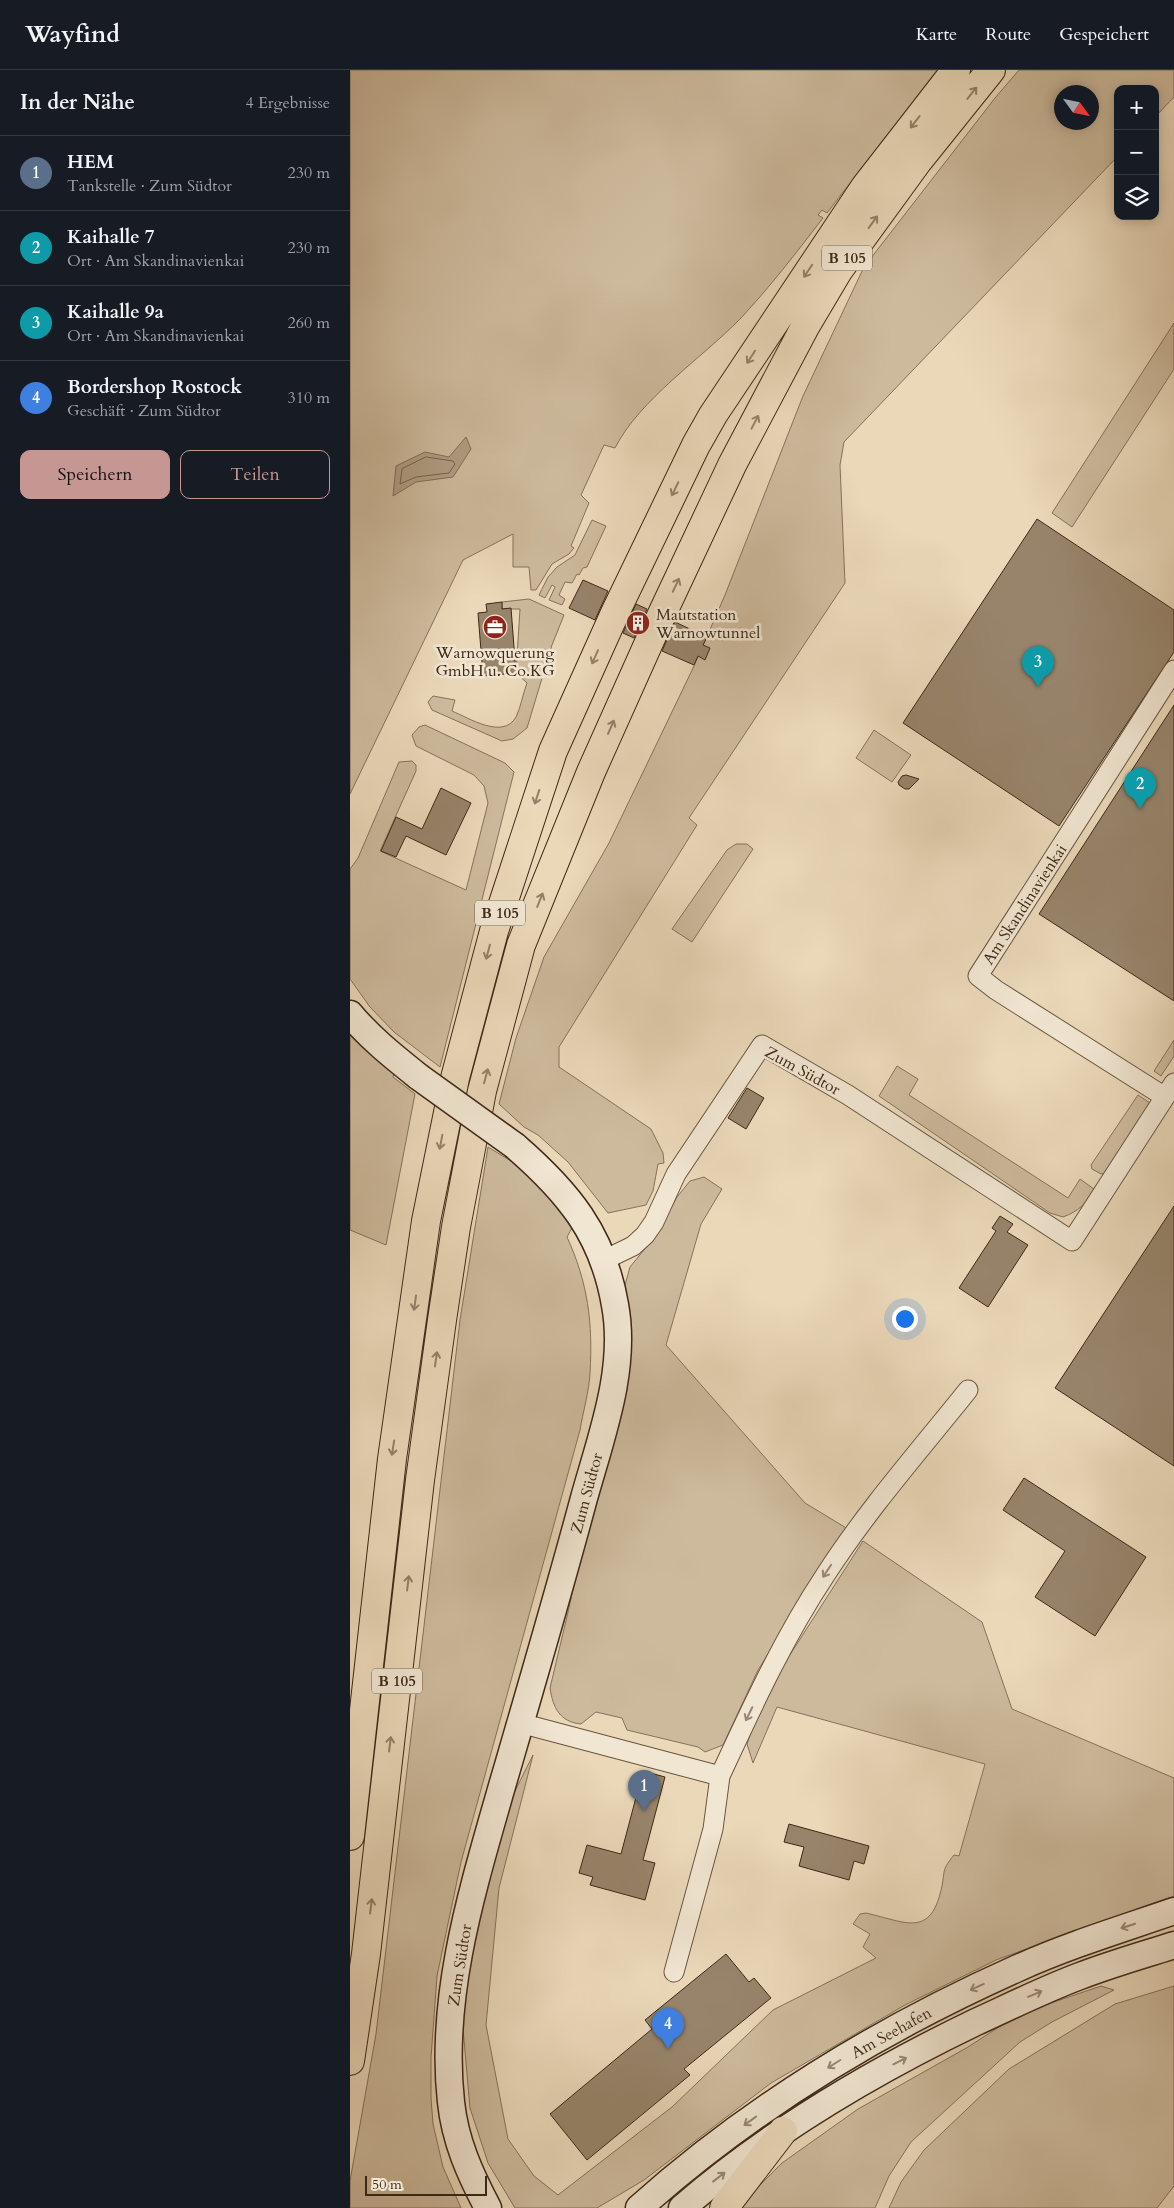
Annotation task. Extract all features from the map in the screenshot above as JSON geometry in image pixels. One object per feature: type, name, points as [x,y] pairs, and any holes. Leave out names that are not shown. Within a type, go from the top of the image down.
[{"type":"highway","name":"B 105","points":[[350,1836],[392,1459],[426,1220],[457,1068],[494,931],[545,772],[615,613],[696,445],[713,415],[865,187],[956,70]]},
{"type":"highway","name":"B 105","points":[[350,2061],[366,1954],[420,1480],[446,1292],[482,1091],[521,945],[592,772],[655,629],[732,465],[806,325],[838,271],[918,161],[991,70]]},
{"type":"highway","points":[[724,2208],[783,2131]]},
{"type":"street","name":"Am Skandinavienkai","points":[[1072,1241],[1170,1090],[996,990],[978,976],[1174,670]]},
{"type":"street","name":"Zum Südtor","points":[[350,1014],[390,1054],[515,1146],[546,1173],[568,1198],[594,1237],[604,1260],[616,1308],[618,1329],[617,1352],[611,1396],[562,1581],[469,1902],[456,1971],[448,2064],[451,2104],[458,2140],[468,2170],[488,2208]]},
{"type":"street","name":"Zum Südtor","points":[[604,1260],[632,1246],[645,1235],[654,1222],[676,1174],[762,1045],[848,1096],[1072,1241]]},
{"type":"street","points":[[674,1972],[713,1829],[720,1776],[782,1647],[825,1574],[855,1532],[968,1390]]},
{"type":"street","points":[[520,1723],[720,1776]]},
{"type":"street","name":"Am Seehafen","points":[[641,2205],[709,2151],[790,2092],[868,2043],[942,2004],[1019,1968],[1098,1936],[1174,1911]]},
{"type":"street","name":"Am Seehafen","points":[[682,2208],[722,2175],[783,2131],[877,2072],[1022,2000],[1081,1975],[1174,1945]]},
{"type":"shaded area","points":[[350,70],[937,70],[827,213],[822,210],[818,215],[823,218],[783,270],[751,307],[655,396],[626,430],[615,448],[604,445],[581,495],[589,503],[571,546],[574,548],[569,554],[552,564],[536,590],[531,590],[529,567],[513,567],[513,534],[463,560],[350,794]]},
{"type":"shaded area","points":[[1019,70],[1174,70],[1174,97],[1159,113],[1159,85],[1114,85],[1114,160],[844,442],[840,465],[845,583],[689,818],[697,825],[559,1047],[559,1067],[651,1129],[663,1153],[664,1163],[658,1164],[653,1191],[646,1205],[608,1213],[568,1162],[538,1135],[524,1127],[499,1104],[516,1038],[544,957],[609,843],[694,666],[725,595],[803,396],[864,267],[995,98]]},
{"type":"shaded area","points":[[1174,323],[1174,369],[1072,527],[1052,513]]},
{"type":"shaded area","points":[[592,520],[606,526],[587,567],[583,568],[579,575],[577,574],[572,583],[565,582],[559,595],[565,599],[562,605],[549,600],[555,587],[552,585],[545,598],[539,595],[548,577],[557,567],[575,555]]},
{"type":"shaded area","points":[[529,599],[564,615],[552,645],[527,728],[513,739],[502,741],[432,710],[428,702],[433,696],[455,700],[452,711],[476,722],[495,727],[503,727],[510,724],[518,713],[527,683],[516,673],[520,609],[502,609],[502,602]]},
{"type":"shaded area","points":[[425,725],[505,763],[514,772],[440,1067],[394,1032],[370,1007],[350,979],[350,869],[358,858],[399,762],[412,761],[416,765],[416,771],[380,851],[466,890],[488,803],[484,786],[474,775],[416,746],[412,735],[419,727]]},
{"type":"shaded area","points":[[874,730],[911,755],[892,782],[856,758]]},
{"type":"shaded area","points":[[736,844],[747,844],[753,849],[692,942],[672,929],[727,850]]},
{"type":"shaded area","points":[[350,1032],[395,1071],[393,1077],[415,1094],[386,1245],[350,1230]]},
{"type":"shaded area","points":[[1174,1040],[1174,1056],[1161,1076],[1154,1071]]},
{"type":"shaded area","points":[[897,1066],[918,1079],[909,1095],[1068,1198],[1080,1179],[1094,1189],[1088,1199],[1078,1209],[1063,1217],[1050,1213],[879,1096]]},
{"type":"shaded area","points":[[1138,1095],[1150,1103],[1106,1173],[1101,1174],[1092,1169],[1091,1165]]},
{"type":"shaded area","points":[[488,1147],[524,1169],[572,1228],[567,1237],[580,1271],[590,1320],[591,1355],[589,1380],[580,1430],[461,1862],[437,1976],[431,2058],[433,2124],[443,2167],[461,2208],[350,2208],[350,2181],[376,2034],[460,1320]]},
{"type":"shaded area","points":[[704,1177],[722,1189],[701,1224],[666,1345],[805,1503],[848,1529],[758,1670],[723,1745],[705,1752],[698,1747],[627,1730],[622,1718],[596,1712],[581,1724],[574,1723],[559,1713],[553,1702],[550,1688],[582,1545],[626,1364],[625,1285],[630,1267],[657,1234],[677,1197],[690,1181]]},
{"type":"shaded area","points":[[863,1541],[982,1622],[1012,1709],[1174,1778],[1174,1896],[996,1960],[905,2005],[771,2083],[644,2180],[597,2208],[515,2208],[488,2163],[470,2108],[462,2017],[474,1925],[507,1807],[533,1755],[499,1888],[486,2025],[508,2139],[534,2176],[558,2195],[672,2107],[773,2010],[876,1958],[863,1947],[870,1934],[853,1924],[860,1914],[866,1913],[915,1923],[924,1920],[931,1914],[937,1903],[946,1867],[954,1855],[959,1856],[985,1764],[777,1707],[753,1763],[747,1744],[754,1724],[784,1664]]},
{"type":"shaded area","points":[[1101,1986],[1114,1990],[1052,2022],[1020,2042],[911,2142],[889,2176],[875,2208],[737,2208],[782,2163],[858,2109],[968,2047],[1005,2023],[1051,2003]]},
{"type":"shaded area","points":[[1174,1986],[1174,2186],[1157,2208],[889,2208],[901,2182],[924,2150],[1009,2069],[1115,2004]]},
{"type":"water","points":[[466,437],[471,449],[453,477],[416,482],[393,496],[396,466],[425,452],[449,457]]},
{"type":"building","points":[[1037,519],[1174,610],[1174,652],[1059,826],[903,723]]},
{"type":"building","points":[[583,580],[608,591],[595,620],[569,608]]},
{"type":"building","points":[[502,602],[502,609],[511,608],[516,673],[483,676],[478,613],[487,612],[486,604]]},
{"type":"building","points":[[636,604],[647,609],[634,638],[623,633]]},
{"type":"building","points":[[675,622],[707,637],[703,645],[710,648],[705,660],[698,656],[694,665],[662,651]]},
{"type":"building","points":[[1174,705],[1174,1001],[1039,914]]},
{"type":"building","points":[[906,775],[919,779],[909,789],[905,789],[898,782],[902,776]]},
{"type":"building","points":[[441,788],[471,803],[446,855],[406,836],[396,857],[381,851],[396,817],[422,829]]},
{"type":"building","points":[[747,1088],[764,1098],[746,1129],[728,1118]]},
{"type":"building","points":[[1174,1206],[1174,1466],[1055,1388]]},
{"type":"building","points":[[1000,1216],[1013,1224],[1007,1232],[1028,1245],[988,1307],[959,1288],[996,1231],[992,1228]]},
{"type":"building","points":[[1024,1478],[1146,1557],[1095,1636],[1035,1597],[1065,1551],[1003,1510]]},
{"type":"building","points":[[643,1771],[665,1777],[643,1860],[655,1863],[645,1900],[590,1885],[593,1877],[579,1873],[587,1845],[621,1854]]},
{"type":"building","points":[[789,1824],[869,1846],[864,1864],[854,1861],[849,1880],[799,1866],[804,1847],[784,1842]]},
{"type":"building","points":[[726,1954],[749,1982],[754,1978],[771,1998],[684,2069],[690,2075],[587,2160],[550,2114],[652,2029],[645,2020]]},
{"type":"place","name":"Mautstation Warnowtunnel","points":[[638,623]]},
{"type":"place","name":"Warnowquerung GmbH u. Co.KG","points":[[495,627]]},
{"type":"place","name":"Kaihalle 9a","points":[[1038,687]]},
{"type":"place","name":"Kaihalle 7","points":[[1140,809]]},
{"type":"place","name":"HEM","points":[[644,1811]]},
{"type":"place","name":"Bordershop Rostock","points":[[668,2049]]}]
